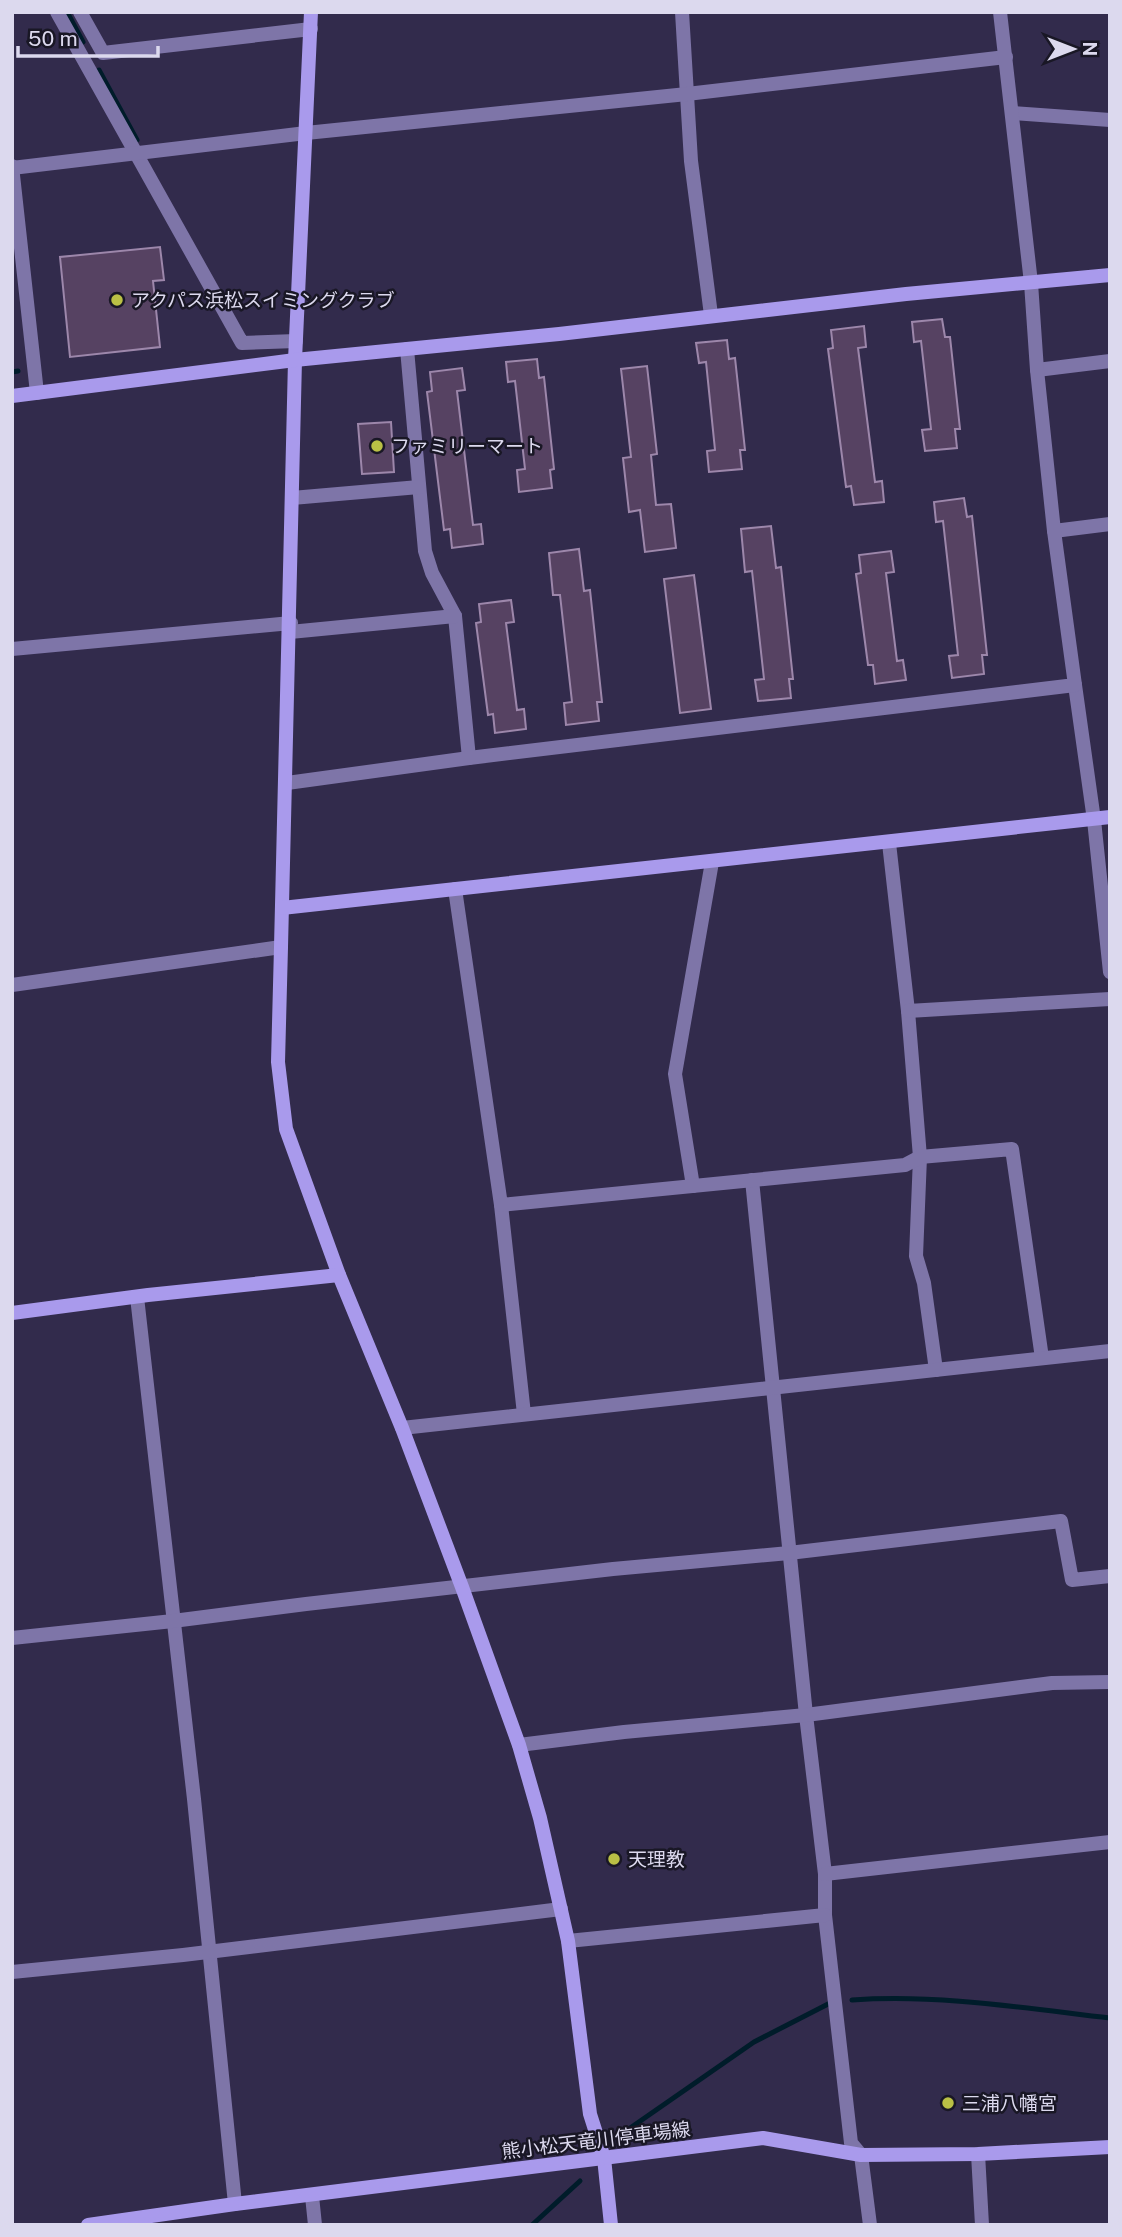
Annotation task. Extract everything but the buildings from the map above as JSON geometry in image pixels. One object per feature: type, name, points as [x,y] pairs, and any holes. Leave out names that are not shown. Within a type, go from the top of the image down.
[{"type":"street","points":[[57,12],[242,344],[296,341]]},
{"type":"street","points":[[80,12],[103,53],[310,29]]},
{"type":"street","points":[[311,12],[295,360],[278,1062],[286,1129],[339,1275],[402,1428],[519,1745],[540,1818],[568,1941],[590,2114],[604,2158],[611,2225]]},
{"type":"street","points":[[682,12],[691,161],[711,315]]},
{"type":"street","points":[[1000,12],[1031,283],[1054,531],[1104,875],[1110,971]]},
{"type":"street","points":[[37,393],[12,167],[1006,57]]},
{"type":"street","points":[[1013,113],[1110,120]]},
{"type":"street","points":[[12,396],[295,360],[1110,275]]},
{"type":"street","points":[[407,349],[425,551],[432,573],[455,616],[469,758]]},
{"type":"street","points":[[1037,370],[1110,361]]},
{"type":"street","points":[[292,498],[419,487]]},
{"type":"street","points":[[1054,531],[1110,524]]},
{"type":"street","points":[[12,649],[455,616]]},
{"type":"street","points":[[286,783],[469,758],[1075,685]]},
{"type":"street","points":[[282,908],[1110,817]]},
{"type":"street","points":[[889,843],[908,1012],[920,1157],[916,1256],[924,1283],[936,1370]]},
{"type":"street","points":[[693,1186],[675,1074],[712,862]]},
{"type":"street","points":[[455,889],[501,1205],[524,1414]]},
{"type":"street","points":[[12,985],[281,947]]},
{"type":"street","points":[[908,1012],[1110,999]]},
{"type":"street","points":[[501,1205],[905,1165],[920,1157],[1012,1149],[1042,1358]]},
{"type":"street","points":[[752,1180],[806,1715],[825,1874],[825,1914],[851,2143],[861,2155],[870,2225]]},
{"type":"street","points":[[12,1313],[339,1275]]},
{"type":"street","points":[[137,1297],[236,2204]]},
{"type":"street","points":[[402,1428],[1110,1351]]},
{"type":"street","points":[[12,1638],[1061,1521],[1072,1580],[1110,1576]]},
{"type":"street","points":[[519,1745],[806,1715],[1052,1683],[1110,1682]]},
{"type":"street","points":[[825,1874],[1110,1842]]},
{"type":"street","points":[[12,1972],[399,1930],[561,1909]]},
{"type":"street","points":[[568,1941],[825,1914]]},
{"type":"street","name":"熊小松天竜川停車場線","points":[[88,2225],[763,2138],[861,2155],[978,2154],[1110,2147]]},
{"type":"street","points":[[978,2154],[982,2225]]},
{"type":"street","points":[[312,2196],[315,2225]]},
{"type":"waterway","points":[[67,12],[83,42]]},
{"type":"waterway","points":[[99,70],[137,140]]},
{"type":"waterway","points":[[12,372],[18,371]]},
{"type":"waterway","points":[[852,2000],[949,2000],[1110,2018]]},
{"type":"waterway","points":[[623,2133],[754,2042],[832,2002]]},
{"type":"waterway","points":[[532,2225],[580,2181]]},
{"type":"place","name":"アクパス浜松スイミングクラブ","points":[[117,300]]},
{"type":"place","name":"ファミリーマート","points":[[377,446]]},
{"type":"place","name":"天理教","points":[[614,1859]]},
{"type":"place","name":"三浦八幡宮","points":[[948,2103]]}]
